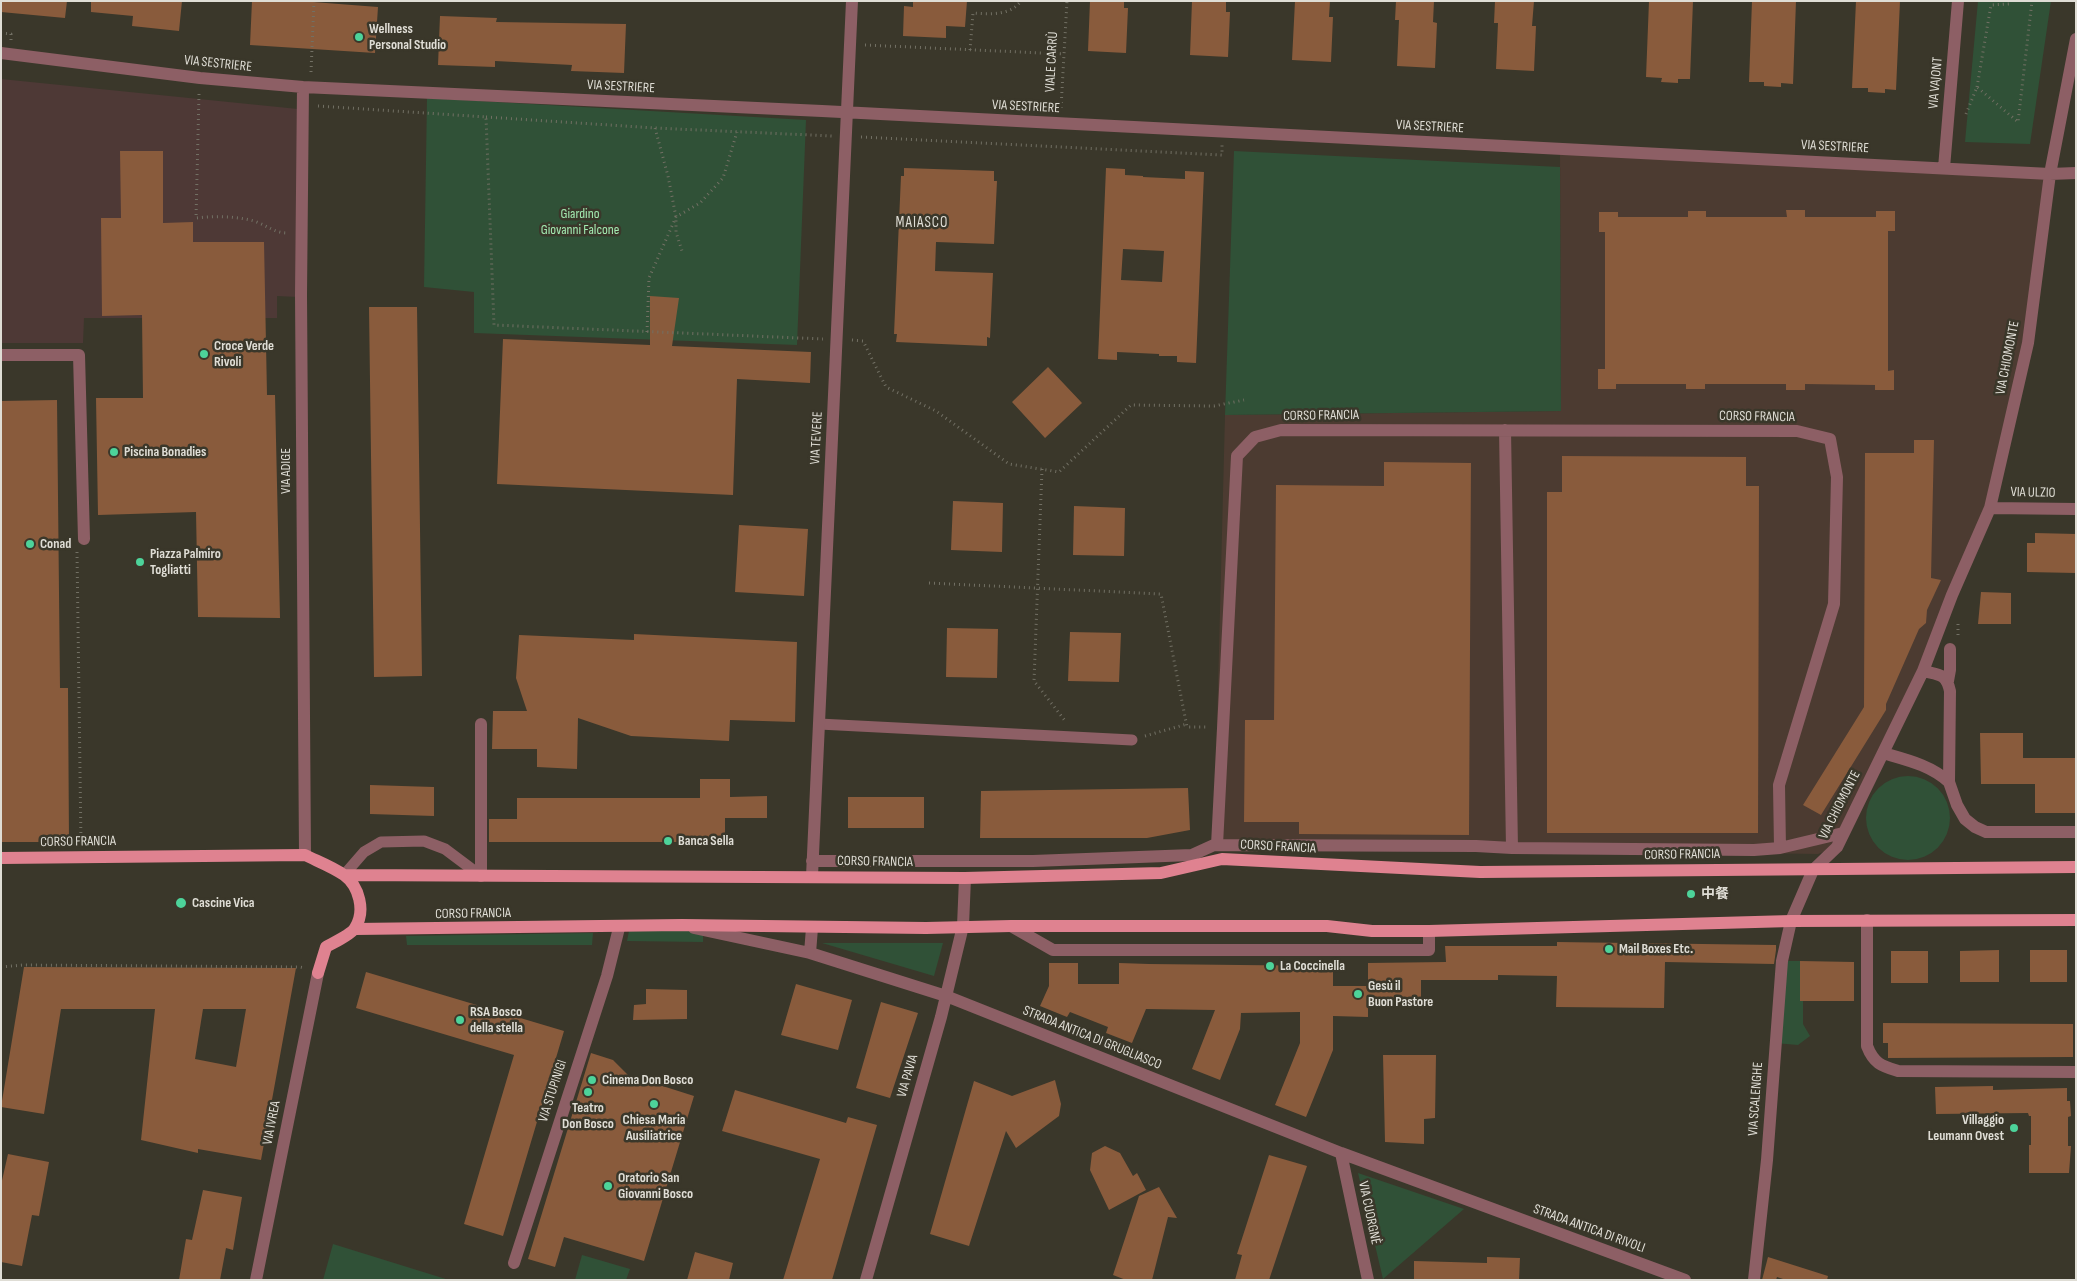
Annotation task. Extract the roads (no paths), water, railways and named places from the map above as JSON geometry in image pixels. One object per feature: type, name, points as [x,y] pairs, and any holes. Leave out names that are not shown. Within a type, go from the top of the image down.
[{"type":"main road","name":"CORSO FRANCIA","points":[[1,858],[305,855]]},
{"type":"main road","points":[[305,855],[344,875],[354,887],[361,903],[355,929],[326,947],[318,972]]},
{"type":"main road","name":"CORSO FRANCIA","points":[[344,875],[965,878],[1161,873],[1222,859],[1480,872],[2076,867]]},
{"type":"main road","name":"CORSO FRANCIA","points":[[355,929],[682,926],[812,928],[1327,926],[1372,931],[1791,920],[2076,920]]},
{"type":"street","name":"VIA TEVERE","points":[[812,876],[852,1]]},
{"type":"street","name":"VIA VAJONT","points":[[1944,168],[1958,1]]},
{"type":"street","name":"VIA CHIOMONTE","points":[[1791,920],[1813,870],[1837,847],[1923,671],[1952,595],[1990,508],[2028,344],[2050,174],[2076,39]]},
{"type":"street","name":"VIA SESTRIERE","points":[[1,53],[200,78],[306,87],[2050,174],[2076,173]]},
{"type":"street","name":"VIA ADIGE","points":[[305,855],[301,228],[306,87]]},
{"type":"street","points":[[1,355],[79,355],[84,539]]},
{"type":"street","name":"CORSO FRANCIA","points":[[1217,845],[1237,456],[1255,437],[1281,430],[1797,431],[1830,439],[1838,476],[1834,604],[1779,785],[1780,848]]},
{"type":"street","points":[[1505,430],[1512,848]]},
{"type":"street","name":"VIA ULZIO","points":[[1990,508],[2076,509]]},
{"type":"street","points":[[1954,646],[1948,681],[1950,691],[1949,782],[1957,805],[1965,819],[1975,827],[1986,832],[2076,832]]},
{"type":"street","points":[[1923,671],[1942,675],[1948,681]]},
{"type":"street","points":[[481,724],[481,876]]},
{"type":"street","points":[[1883,753],[1927,766],[1938,772],[1949,782]]},
{"type":"street","name":"CORSO FRANCIA","points":[[812,861],[1034,861],[1192,855],[1217,845],[1476,846],[1724,851],[1780,848],[1843,833]]},
{"type":"street","name":"VIA PAVIA","points":[[866,1280],[946,996],[963,926],[965,878]]},
{"type":"street","name":"VIA SCALENGHE","points":[[1754,1280],[1767,1160],[1782,961],[1791,920]]},
{"type":"street","points":[[1867,920],[1867,1046],[1872,1058],[1882,1066],[1898,1071],[2076,1072]]},
{"type":"street","name":"STRADA ANTICA DI GRUGLIASCO","points":[[682,926],[810,953],[946,996],[1341,1153],[1482,1206]]},
{"type":"street","name":"CORSO FRANCIA","points":[[1011,926],[1053,950],[1429,950],[1428,930]]},
{"type":"street","name":"VIA STUPINIGI","points":[[514,1263],[607,976],[619,928]]},
{"type":"street","points":[[810,953],[812,928]]},
{"type":"street","name":"VIA IVREA","points":[[256,1280],[318,972]]},
{"type":"street","name":"VIA CUORGNÈ","points":[[1341,1153],[1368,1280]]},
{"type":"street","name":"STRADA ANTICA DI RIVOLI","points":[[1482,1206],[1685,1280]]},
{"type":"lane","points":[[819,724],[1132,740]]},
{"type":"lane","points":[[344,875],[364,852],[381,842],[424,841],[445,849],[481,876]]},
{"type":"place","name":"Wellness Personal Studio","points":[[359,37]]},
{"type":"place","name":"Croce Verde Rivoli","points":[[204,354]]},
{"type":"place","name":"Piscina Bonadies","points":[[114,452]]},
{"type":"place","name":"Conad","points":[[30,544]]},
{"type":"place","name":"Piazza Palmiro Togliatti","points":[[140,562]]},
{"type":"place","name":"Banca Sella","points":[[668,841]]},
{"type":"place","name":"中餐","points":[[1691,894]]},
{"type":"place","name":"Cascine Vica","points":[[181,903]]},
{"type":"place","name":"Mail Boxes Etc.","points":[[1609,949]]},
{"type":"place","name":"La Coccinella","points":[[1270,966]]},
{"type":"place","name":"Gesù il Buon Pastore","points":[[1358,994]]},
{"type":"place","name":"RSA Bosco della stella","points":[[460,1020]]},
{"type":"place","name":"Cinema Don Bosco","points":[[592,1080]]},
{"type":"place","name":"Teatro Don Bosco","points":[[588,1092]]},
{"type":"place","name":"Chiesa Maria Ausiliatrice","points":[[654,1104]]},
{"type":"place","name":"Villaggio Leumann Ovest","points":[[2014,1128]]},
{"type":"place","name":"Oratorio San Giovanni Bosco","points":[[608,1186]]},
{"type":"district","name":"MAIASCO","points":[[922,223]]},
{"type":"park label","name":"Giardino Giovanni Falcone","points":[[580,222]]}]
